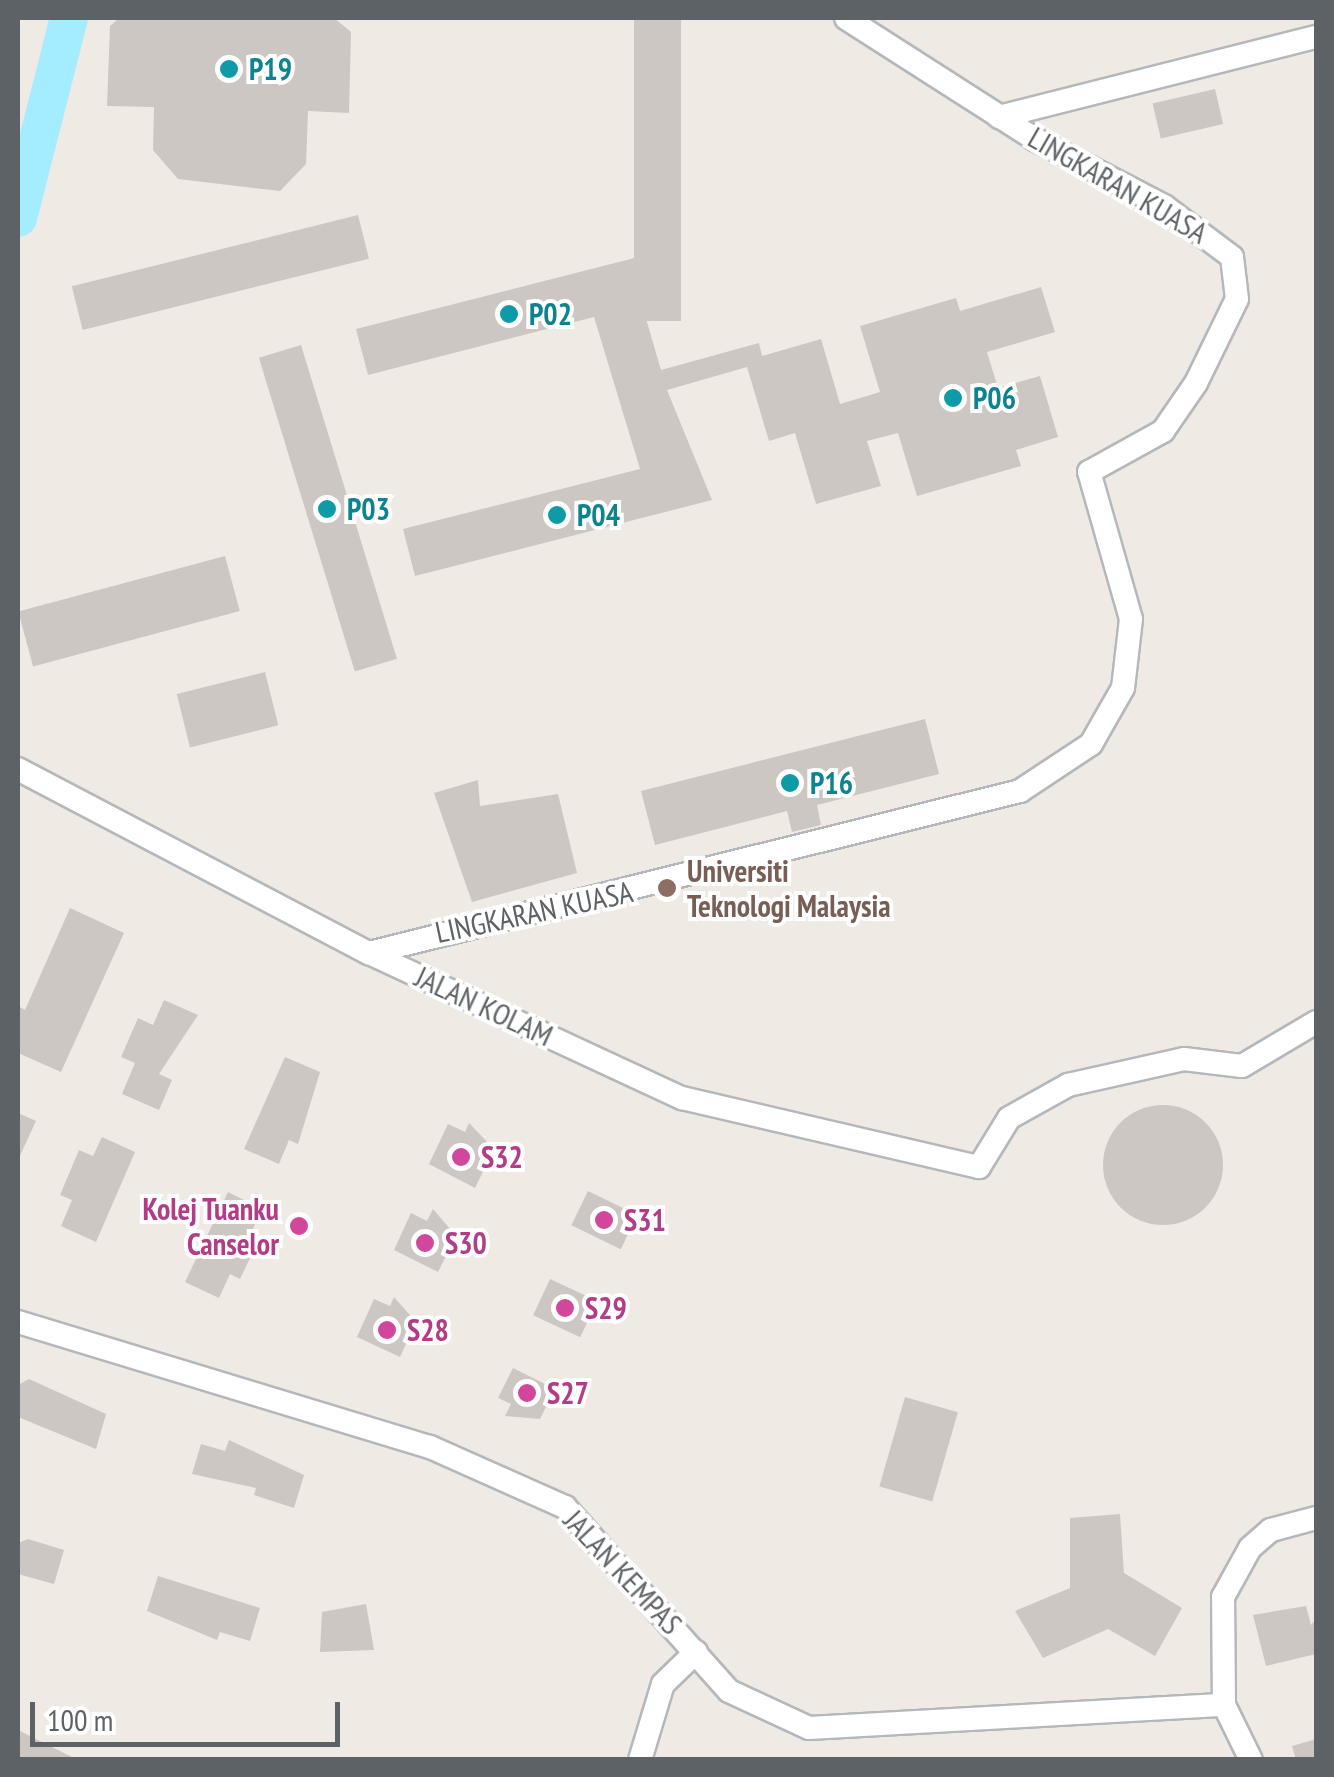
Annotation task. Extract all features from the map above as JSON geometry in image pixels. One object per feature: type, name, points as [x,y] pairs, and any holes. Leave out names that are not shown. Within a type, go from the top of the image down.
[{"type":"street","name":"LINGKARAN KUASA","points":[[370,953],[1020,791],[1091,744],[1123,688],[1131,619],[1089,472],[1163,431],[1196,382],[1239,285],[1224,246],[1000,117],[846,18]]},
{"type":"street","points":[[1000,117],[1316,37]]},
{"type":"street","name":"JALAN KOLAM","points":[[18,768],[370,953],[682,1098],[980,1167],[1009,1118],[1068,1085],[1184,1059],[1242,1066],[1316,1022]]},
{"type":"street","name":"JALAN KEMPAS","points":[[18,1322],[430,1447],[565,1507],[605,1544],[696,1652],[757,1711],[836,1732],[1224,1706]]},
{"type":"street","points":[[1251,1760],[1224,1706],[1223,1597],[1234,1568],[1272,1530],[1316,1518]]},
{"type":"street","points":[[640,1760],[663,1684],[696,1652]]},
{"type":"building","name":"P19","points":[[119,18],[334,18],[351,32],[349,113],[308,111],[306,164],[280,191],[178,179],[153,150],[154,107],[107,106],[110,26]]},
{"type":"building","points":[[634,18],[681,18],[681,321],[634,321]]},
{"type":"building","points":[[1215,89],[1223,124],[1161,138],[1153,103]]},
{"type":"building","points":[[358,215],[369,259],[83,330],[72,286]]},
{"type":"building","points":[[650,254],[662,299],[642,305],[661,370],[759,343],[762,356],[821,339],[840,404],[880,392],[860,326],[956,298],[960,311],[1041,287],[1055,332],[987,352],[998,388],[1040,376],[1058,437],[1016,450],[1021,466],[917,496],[898,433],[867,441],[881,486],[816,504],[795,433],[769,441],[747,367],[667,390],[712,500],[415,576],[403,529],[640,469],[594,317],[368,375],[356,329]]},
{"type":"building","name":"P03","points":[[301,345],[397,659],[355,672],[259,358]]},
{"type":"building","points":[[225,556],[240,611],[33,666],[18,611]]},
{"type":"building","points":[[265,672],[278,725],[190,747],[177,694]]},
{"type":"building","name":"P16","points":[[925,719],[939,774],[817,805],[821,825],[792,832],[787,811],[655,845],[641,791]]},
{"type":"building","points":[[478,780],[480,806],[558,794],[577,873],[472,902],[434,793]]},
{"type":"building","points":[[70,908],[124,933],[61,1072],[18,1053],[18,1006],[25,1010]]},
{"type":"building","points":[[164,1000],[198,1015],[159,1074],[172,1080],[159,1110],[122,1094],[135,1063],[121,1057],[138,1018],[153,1025]]},
{"type":"building","points":[[285,1057],[320,1072],[298,1144],[289,1140],[279,1164],[244,1149]]},
{"type":"building","points":[[1163,1105],[1186,1109],[1206,1122],[1219,1142],[1223,1165],[1219,1188],[1206,1208],[1186,1221],[1163,1225],[1140,1221],[1120,1208],[1107,1188],[1103,1165],[1107,1142],[1120,1122],[1140,1109]]},
{"type":"building","points":[[18,1113],[36,1121],[18,1160]]},
{"type":"building","name":"S32","points":[[469,1123],[494,1149],[475,1188],[429,1164],[448,1124],[465,1132]]},
{"type":"building","points":[[102,1137],[135,1152],[96,1242],[61,1226],[72,1200],[60,1195],[79,1150],[93,1156]]},
{"type":"building","name":"S31","points":[[588,1191],[637,1215],[621,1249],[571,1225]]},
{"type":"building","points":[[228,1192],[262,1209],[251,1233],[260,1237],[240,1279],[230,1274],[219,1298],[185,1282]]},
{"type":"building","name":"S30","points":[[433,1209],[456,1236],[438,1272],[394,1250],[411,1213],[427,1221]]},
{"type":"building","name":"S29","points":[[550,1279],[597,1301],[580,1337],[533,1315]]},
{"type":"building","name":"S28","points":[[394,1297],[416,1322],[400,1357],[357,1337],[374,1299],[390,1306]]},
{"type":"building","name":"S27","points":[[513,1368],[555,1389],[540,1419],[505,1416],[511,1404],[498,1398]]},
{"type":"building","points":[[29,1379],[106,1414],[96,1449],[18,1417],[18,1385]]},
{"type":"building","points":[[905,1397],[958,1412],[932,1502],[879,1486]]},
{"type":"building","points":[[229,1440],[304,1475],[294,1508],[254,1495],[256,1488],[192,1474],[201,1444],[225,1451]]},
{"type":"building","points":[[1120,1514],[1124,1573],[1182,1608],[1155,1656],[1108,1629],[1043,1658],[1015,1611],[1070,1588],[1070,1518]]},
{"type":"building","points":[[28,1539],[64,1550],[54,1584],[18,1574],[18,1543]]},
{"type":"building","points":[[158,1576],[260,1608],[250,1641],[220,1632],[217,1640],[147,1611]]},
{"type":"building","points":[[366,1604],[374,1650],[320,1652],[322,1612]]},
{"type":"building","points":[[1306,1606],[1311,1625],[1316,1619],[1316,1654],[1266,1666],[1253,1615]]},
{"type":"building","points":[[18,1730],[78,1760],[18,1760]]},
{"type":"building","points":[[1316,1739],[1316,1760],[1296,1760],[1292,1746]]},
{"type":"waterway","points":[[18,218],[69,18]]},
{"type":"place","name":"P19","points":[[229,69]]},
{"type":"place","name":"P02","points":[[509,314]]},
{"type":"place","name":"P06","points":[[953,398]]},
{"type":"place","name":"P03","points":[[327,509]]},
{"type":"place","name":"P04","points":[[557,515]]},
{"type":"place","name":"P16","points":[[790,783]]},
{"type":"place","name":"Universiti Teknologi Malaysia","points":[[667,888]]},
{"type":"place","name":"S32","points":[[461,1157]]},
{"type":"place","name":"S31","points":[[604,1220]]},
{"type":"place","name":"Kolej Tuanku Canselor","points":[[299,1226]]},
{"type":"place","name":"S30","points":[[425,1243]]},
{"type":"place","name":"S29","points":[[565,1308]]},
{"type":"place","name":"S28","points":[[387,1330]]},
{"type":"place","name":"S27","points":[[527,1393]]}]
